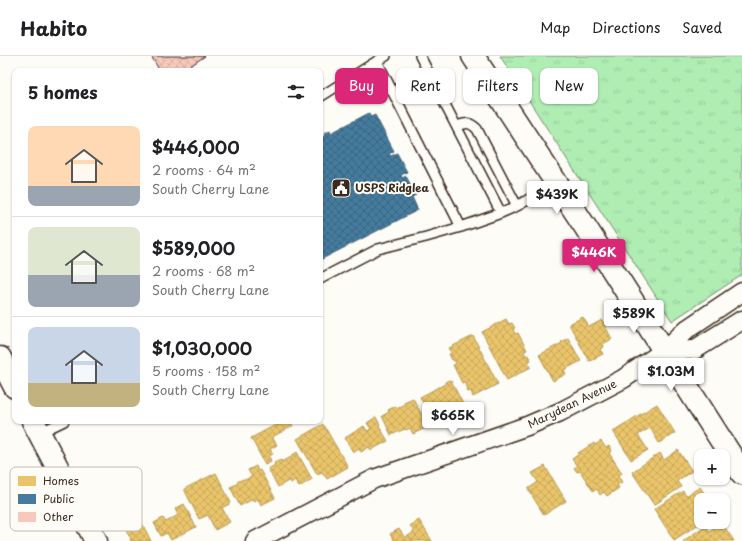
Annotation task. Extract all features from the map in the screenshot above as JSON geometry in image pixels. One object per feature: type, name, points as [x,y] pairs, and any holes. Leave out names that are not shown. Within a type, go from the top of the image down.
[{"type":"street","points":[[473,56],[557,183],[742,473]]},
{"type":"street","name":"Marydean Avenue","points":[[255,541],[374,479],[527,426],[560,412],[623,379],[664,351],[686,329],[742,292]]},
{"type":"street","points":[[664,351],[694,350],[742,320]]},
{"type":"street","points":[[0,358],[12,381]]},
{"type":"street","points":[[36,427],[57,467]]},
{"type":"street","points":[[91,531],[96,541]]},
{"type":"lane","points":[[323,95],[386,56]]},
{"type":"lane","points":[[420,56],[501,213]]},
{"type":"lane","points":[[377,61],[461,227]]},
{"type":"lane","points":[[456,126],[466,123],[472,124],[477,129],[517,206]]},
{"type":"lane","points":[[323,277],[378,249],[461,227],[501,213],[517,206],[557,183]]},
{"type":"lane","points":[[36,427],[50,424]]},
{"type":"green space","points":[[500,56],[742,56],[742,275],[672,321],[531,104],[532,68],[508,68]]},
{"type":"building: Homes","points":[[583,317],[589,327],[602,320],[612,339],[603,344],[604,347],[600,349],[603,354],[589,361],[569,324]]},
{"type":"building: Homes","points":[[506,319],[509,324],[512,323],[515,328],[513,329],[515,334],[518,333],[527,350],[524,351],[526,356],[528,355],[531,360],[528,362],[531,367],[507,380],[482,332]]},
{"type":"building: Homes","points":[[473,336],[498,384],[473,397],[471,391],[468,392],[465,382],[462,383],[453,365],[456,364],[449,354],[452,353],[449,348]]},
{"type":"building: Homes","points":[[568,338],[581,361],[564,370],[566,374],[553,381],[539,355],[562,343],[561,342]]},
{"type":"building: Homes","points":[[449,380],[451,381],[463,404],[446,413],[448,416],[434,423],[420,397],[445,384],[445,382]]},
{"type":"building: Homes","points":[[413,398],[428,427],[413,434],[410,428],[391,435],[382,416],[389,412],[388,410],[405,404],[404,402]]},
{"type":"building: Homes","points":[[657,404],[675,433],[659,443],[650,428],[638,435],[648,450],[631,460],[613,431]]},
{"type":"building: Homes","points":[[376,417],[380,425],[379,426],[388,441],[371,450],[369,447],[361,452],[359,448],[353,452],[345,438],[364,426],[367,431],[371,429],[367,423]]},
{"type":"building: Homes","points":[[277,424],[292,424],[293,426],[272,437],[277,445],[270,449],[273,454],[269,456],[271,461],[265,464],[251,438]]},
{"type":"building: Homes","points":[[323,424],[348,467],[327,479],[322,472],[317,474],[297,439]]},
{"type":"building: Homes","points":[[601,441],[606,448],[609,446],[612,451],[609,453],[622,473],[618,476],[622,482],[617,485],[619,488],[607,496],[604,492],[600,495],[597,489],[593,491],[580,471],[577,472],[574,468],[577,466],[572,459],[579,454],[578,453],[594,443],[595,445]]},
{"type":"building: Homes","points":[[678,450],[692,471],[677,481],[681,487],[654,505],[632,472],[660,453],[664,460]]},
{"type":"building: Homes","points":[[297,452],[312,479],[299,487],[295,480],[291,483],[290,480],[278,487],[268,469],[275,465],[274,463],[281,459],[282,462]]},
{"type":"building: Homes","points":[[256,466],[258,471],[260,470],[275,498],[261,505],[258,499],[254,501],[253,499],[240,506],[230,487],[243,479],[252,477],[248,470]]},
{"type":"building: Homes","points":[[545,466],[566,501],[544,515],[528,489],[538,482],[532,473]]},
{"type":"building: Homes","points":[[216,473],[231,503],[222,508],[230,522],[215,530],[208,515],[199,519],[184,489]]},
{"type":"building: Homes","points":[[700,487],[704,493],[694,493],[694,527],[674,540],[654,509],[683,491],[686,496]]},
{"type":"building: Homes","points":[[184,504],[196,527],[171,540],[167,533],[161,536],[154,523],[163,518],[166,522],[178,515],[175,509]]},
{"type":"building: Homes","points":[[419,520],[432,541],[394,541],[390,534],[399,529],[405,538],[414,532],[410,525]]},
{"type":"building: Homes","points":[[142,523],[151,541],[131,541],[131,538],[127,531],[142,531]]},
{"type":"building: Homes","points":[[701,529],[707,529],[709,531],[712,529],[726,529],[734,541],[683,541]]},
{"type":"building: Public","points":[[369,113],[371,117],[375,115],[394,151],[389,154],[391,156],[397,153],[407,172],[401,175],[402,178],[406,176],[416,195],[412,197],[418,210],[323,258],[323,136],[325,135],[324,133],[330,130],[331,133]]},
{"type":"building: Other","points":[[151,56],[205,56],[187,68],[158,68]]},
{"type":"place","name":"USPS Ridglea","points":[[341,188]]}]
